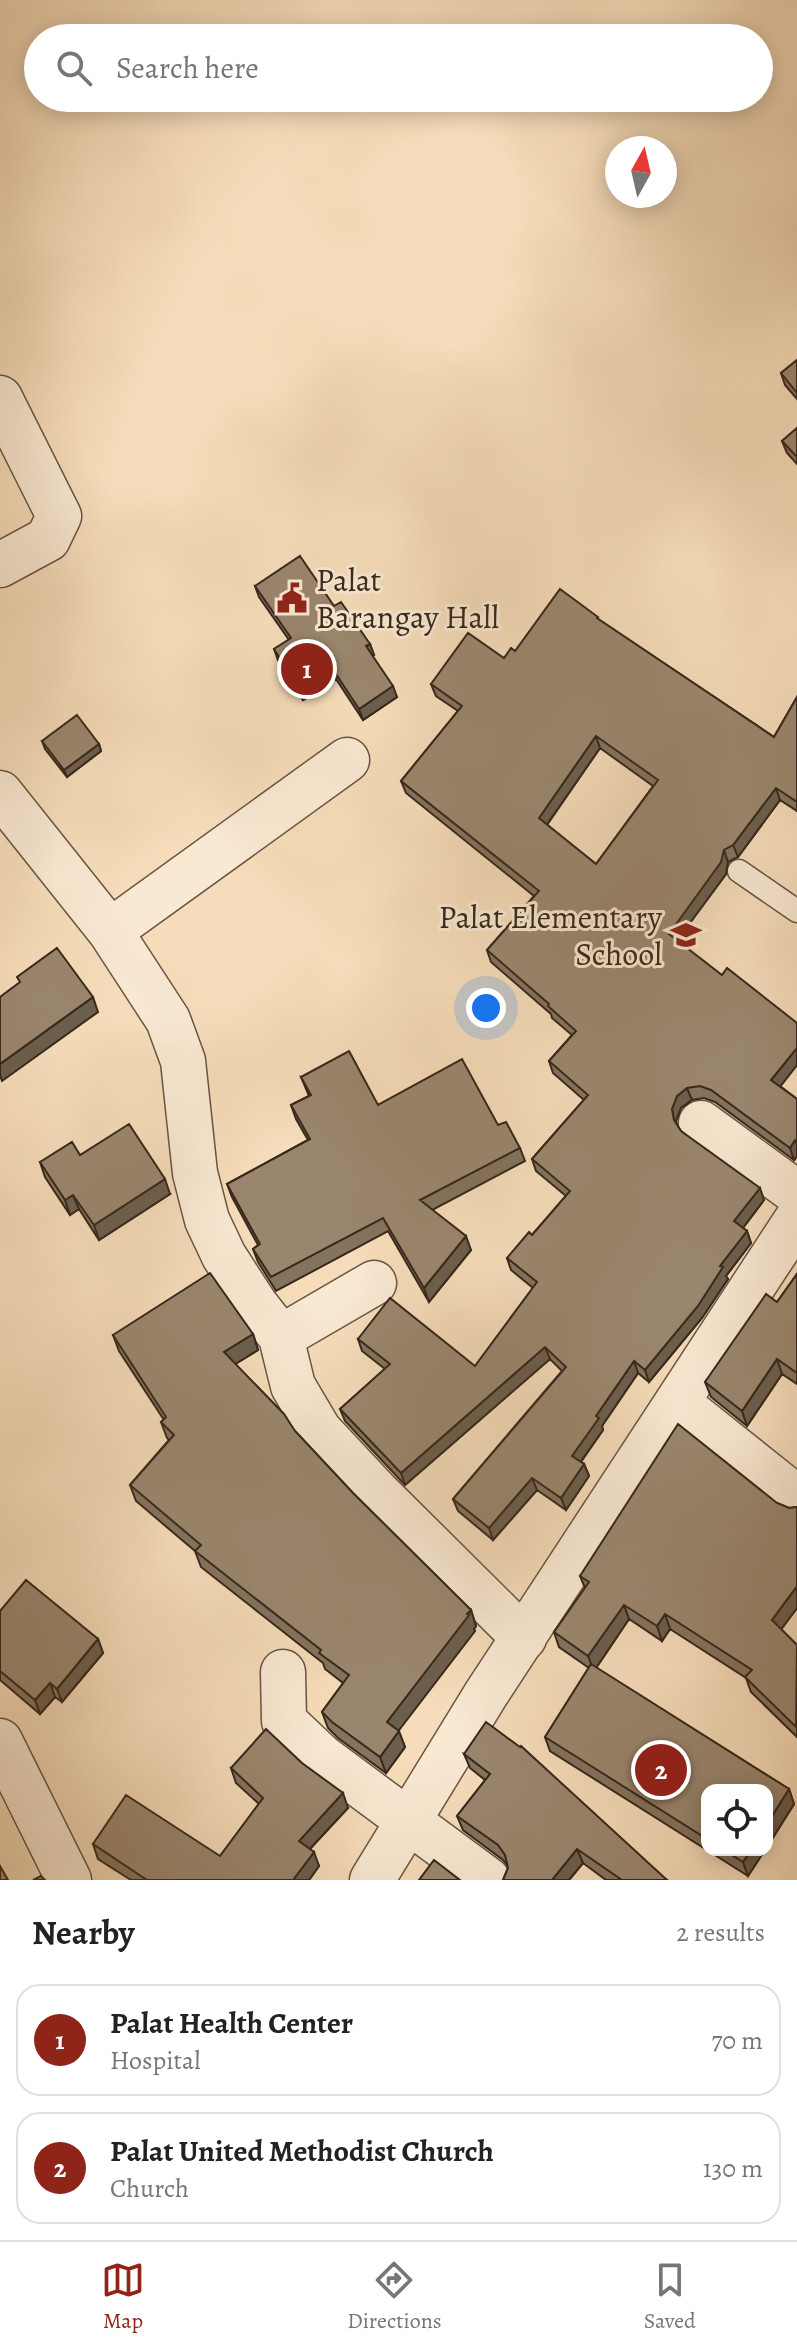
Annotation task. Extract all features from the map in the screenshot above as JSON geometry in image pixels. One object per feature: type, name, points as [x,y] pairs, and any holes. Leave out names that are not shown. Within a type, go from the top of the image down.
[{"type":"street","points":[[0,398],[59,516],[48,539],[0,565]]},
{"type":"street","points":[[110,931],[347,760]]},
{"type":"street","points":[[6,811],[110,931],[168,1020],[183,1061],[195,1173],[207,1220],[224,1256],[281,1337],[293,1386],[319,1430],[524,1638]]},
{"type":"street","points":[[701,1123],[797,1193]]},
{"type":"street","points":[[372,1880],[486,1694],[797,1219]]},
{"type":"street","points":[[281,1337],[374,1283]]},
{"type":"street","points":[[678,1403],[797,1498]]},
{"type":"street","points":[[283,1672],[284,1721],[322,1757],[488,1880]]},
{"type":"street","points":[[0,1741],[69,1880]]},
{"type":"lane","points":[[739,871],[797,911]]},
{"type":"building","points":[[797,360],[797,393],[781,373]]},
{"type":"building","points":[[797,428],[797,457],[782,441]]},
{"type":"building","points":[[300,556],[334,606],[341,602],[370,644],[366,646],[393,686],[359,709],[332,668],[299,689],[274,649],[291,638],[255,586]]},
{"type":"building","points":[[560,589],[597,618],[774,737],[797,697],[797,802],[776,788],[733,845],[724,850],[721,862],[669,934],[722,975],[727,968],[797,1023],[797,1048],[771,1080],[797,1099],[797,1141],[790,1148],[711,1090],[700,1086],[687,1088],[677,1096],[672,1109],[681,1131],[760,1188],[734,1221],[747,1231],[720,1266],[723,1267],[698,1306],[645,1370],[634,1361],[572,1456],[584,1464],[561,1498],[532,1478],[489,1528],[453,1499],[566,1367],[545,1347],[401,1473],[340,1409],[390,1364],[358,1339],[390,1298],[475,1366],[537,1282],[507,1258],[529,1232],[532,1235],[570,1191],[532,1159],[588,1095],[549,1061],[576,1031],[487,950],[539,891],[401,781],[462,706],[431,684],[468,633],[504,658],[511,648],[515,651]],"holes":[[[596,736],[658,780],[596,864],[539,818]]]},
{"type":"building","points":[[77,715],[99,744],[64,770],[42,741]]},
{"type":"building","points":[[57,948],[93,997],[0,1064],[0,997],[20,982],[17,977]]},
{"type":"building","points":[[349,1051],[378,1105],[462,1059],[498,1125],[506,1122],[520,1148],[420,1200],[466,1236],[424,1288],[383,1218],[271,1277],[253,1249],[260,1244],[227,1184],[310,1139],[291,1105],[311,1095],[301,1077]]},
{"type":"building","points":[[129,1124],[165,1179],[94,1225],[73,1195],[65,1200],[40,1162],[72,1142],[80,1155]]},
{"type":"building","points":[[210,1273],[253,1334],[224,1352],[284,1414],[295,1431],[353,1493],[471,1610],[387,1722],[399,1731],[380,1757],[322,1712],[349,1675],[195,1551],[201,1545],[130,1485],[174,1435],[161,1422],[166,1417],[113,1335]]},
{"type":"building","points":[[797,1274],[797,1373],[777,1359],[742,1411],[705,1382],[766,1294],[777,1302]]},
{"type":"building","points":[[678,1424],[777,1503],[789,1508],[797,1507],[797,1586],[772,1620],[797,1645],[796,1727],[745,1677],[752,1670],[665,1614],[657,1626],[624,1605],[588,1656],[554,1632],[589,1582],[580,1576]]},
{"type":"building","points":[[26,1580],[98,1639],[57,1689],[50,1683],[35,1700],[0,1671],[0,1611]]},
{"type":"building","points":[[591,1664],[789,1789],[773,1814],[773,1784],[701,1784],[701,1835],[545,1737]]},
{"type":"building","points":[[486,1722],[521,1746],[667,1880],[622,1880],[577,1849],[552,1880],[503,1880],[508,1868],[505,1855],[498,1845],[457,1816],[490,1774],[464,1754]]},
{"type":"building","points":[[266,1729],[302,1763],[343,1793],[299,1841],[314,1852],[293,1880],[147,1880],[93,1844],[126,1795],[220,1856],[263,1798],[231,1768]]},
{"type":"building","points":[[734,1856],[747,1856],[743,1862]]},
{"type":"building","points":[[434,1860],[460,1880],[419,1880]]},
{"type":"building","points":[[0,1866],[8,1880],[0,1880]]},
{"type":"place","name":"Palat Barangay Hall","points":[[292,598]]},
{"type":"place","name":"Palat Health Center","points":[[307,669]]},
{"type":"place","name":"Palat Elementary School","points":[[686,935]]},
{"type":"place","name":"Palat United Methodist Church","points":[[661,1770]]}]
